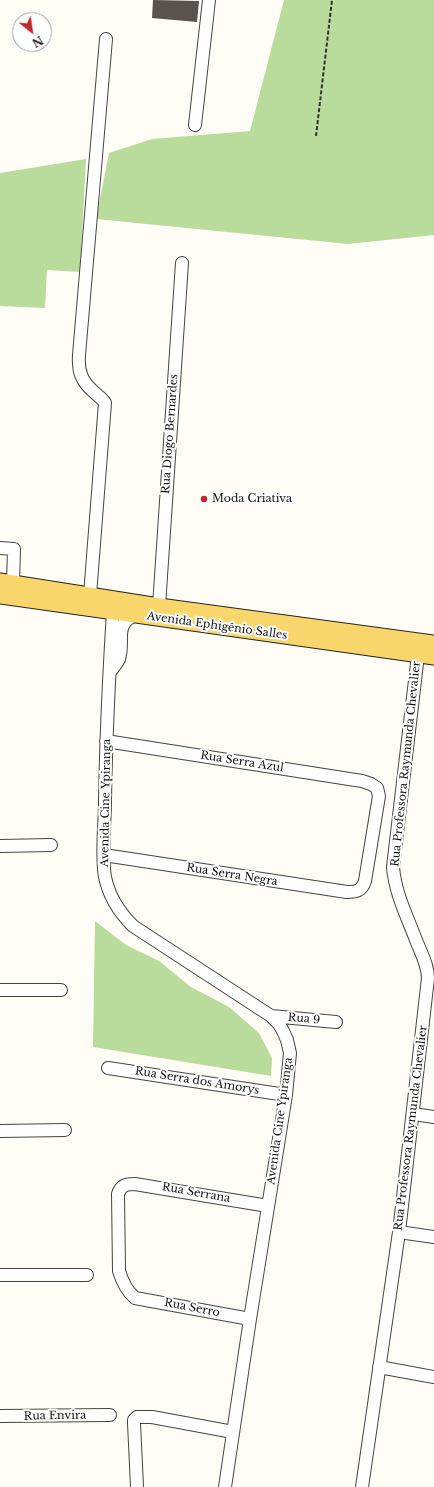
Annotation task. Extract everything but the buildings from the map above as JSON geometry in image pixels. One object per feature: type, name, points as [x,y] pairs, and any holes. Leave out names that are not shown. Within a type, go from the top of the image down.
[{"type":"main road","name":"Avenida Ephigênio Salles","points":[[6,582],[159,606],[434,643]]},
{"type":"main road","name":"Avenida Ephigênio Salles","points":[[0,596],[434,657]]},
{"type":"street","points":[[195,125],[209,0]]},
{"type":"street","points":[[90,595],[104,402],[84,382],[80,373],[79,364],[106,39]]},
{"type":"street","name":"Rua Diogo Bernardes","points":[[159,606],[182,263]]},
{"type":"street","points":[[0,548],[14,549],[6,582]]},
{"type":"street","name":"Avenida Cine Ypiranga","points":[[113,612],[106,741],[104,855],[105,876],[109,890],[121,915],[133,926],[271,1016],[279,1024],[283,1031],[290,1053],[286,1095],[232,1432],[225,1487]]},
{"type":"street","name":"Avenida Cine Ypiranga","points":[[109,673],[119,659],[122,627],[124,622],[135,615]]},
{"type":"street","name":"Rua Professora Raymunda Chevalier","points":[[362,1487],[399,1232],[414,1114],[428,978],[427,970],[398,894],[394,878],[418,655]]},
{"type":"street","name":"Rua Serra Azul","points":[[106,741],[362,781],[371,784],[377,788],[379,796],[364,886],[360,890]]},
{"type":"street","points":[[0,846],[51,845]]},
{"type":"street","name":"Rua Serra Negra","points":[[104,855],[347,892],[360,890]]},
{"type":"street","points":[[0,990],[61,990]]},
{"type":"street","points":[[424,1015],[434,1005]]},
{"type":"street","name":"Rua 9","points":[[271,1016],[336,1022]]},
{"type":"street","name":"Rua Serra dos Amorys","points":[[108,1068],[286,1095]]},
{"type":"street","points":[[414,1114],[434,1116]]},
{"type":"street","points":[[0,1131],[65,1130]]},
{"type":"street","name":"Rua Serrana","points":[[136,1298],[126,1287],[119,1272],[118,1194],[120,1188],[124,1185],[135,1184],[155,1186],[268,1206]]},
{"type":"street","points":[[399,1232],[434,1237]]},
{"type":"street","points":[[0,1275],[87,1275]]},
{"type":"street","name":"Rua Serro","points":[[136,1298],[250,1319]]},
{"type":"street","points":[[379,1367],[434,1377]]},
{"type":"street","name":"Rua Envira","points":[[0,1416],[110,1415]]},
{"type":"street","points":[[137,1487],[134,1423],[137,1417],[152,1417],[232,1432]]},
{"type":"path","points":[[316,136],[332,0]]},
{"type":"green space","points":[[284,0],[434,0],[434,235],[348,244],[96,219],[109,153],[152,139],[250,131]]},
{"type":"green space","points":[[86,159],[80,272],[47,270],[45,308],[0,306],[0,173]]},
{"type":"green space","points":[[95,921],[126,945],[159,961],[191,987],[229,1007],[259,1033],[272,1058],[271,1076],[93,1047]]},
{"type":"place","name":"Moda Criativa","points":[[204,499]]}]
